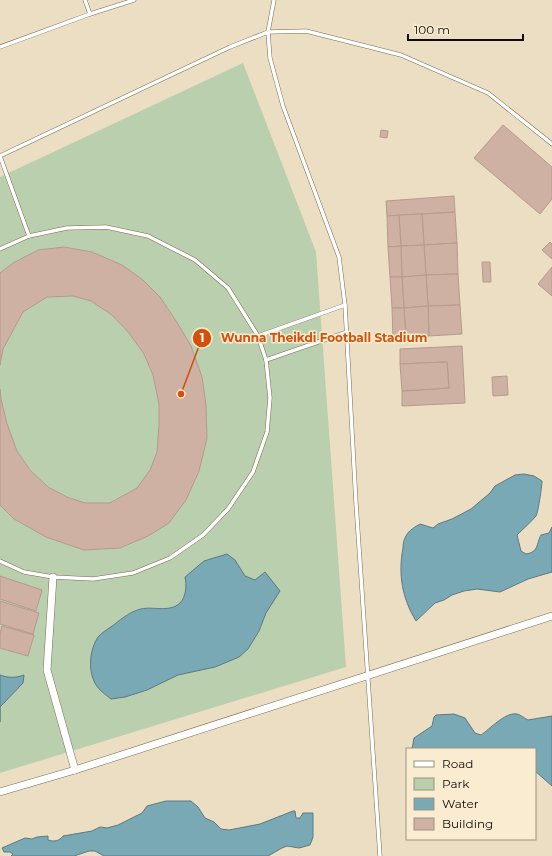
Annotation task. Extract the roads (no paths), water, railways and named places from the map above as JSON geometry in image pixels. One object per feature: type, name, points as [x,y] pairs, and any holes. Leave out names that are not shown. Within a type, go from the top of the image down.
[{"type":"street","points":[[53,577],[47,670],[75,770]]},
{"type":"street","points":[[0,792],[75,770],[552,616]]},
{"type":"lane","points":[[85,0],[90,14]]},
{"type":"lane","points":[[0,47],[90,14],[134,0]]},
{"type":"lane","points":[[274,0],[268,32],[270,58],[283,106],[339,257],[345,305],[356,503],[380,856]]},
{"type":"lane","points":[[29,236],[0,156],[223,50],[268,32],[306,31],[401,55],[488,93],[552,144]]},
{"type":"lane","points":[[0,249],[29,236],[67,228],[106,227],[148,236],[195,260],[228,288],[258,336],[266,360],[270,398],[267,432],[253,472],[228,509],[203,535],[170,558],[133,573],[93,579],[53,577],[24,572],[0,561]]},
{"type":"lane","points":[[258,336],[345,305]]},
{"type":"lane","points":[[266,360],[347,332]]},
{"type":"water","points":[[524,474],[534,476],[542,481],[536,516],[517,535],[521,551],[526,554],[533,551],[541,535],[549,533],[552,527],[552,572],[528,579],[500,592],[477,589],[452,595],[435,603],[416,621],[407,604],[402,586],[401,567],[403,545],[407,534],[420,524],[433,528],[438,524],[452,519],[471,509],[490,493],[495,486],[515,475]]},
{"type":"water","points":[[227,554],[235,560],[245,576],[255,580],[265,572],[280,591],[266,613],[259,631],[248,649],[239,657],[215,667],[178,675],[147,690],[125,697],[111,699],[101,691],[94,681],[91,670],[93,647],[98,637],[124,617],[138,610],[146,608],[166,609],[176,606],[180,603],[185,594],[185,577],[204,561]]},
{"type":"water","points":[[0,675],[6,677],[18,677],[24,675],[23,683],[0,707]]},
{"type":"water","points":[[454,714],[465,718],[475,733],[481,735],[503,718],[512,714],[518,714],[528,720],[552,716],[552,786],[536,772],[536,748],[412,748],[414,738],[432,726],[436,715]]},
{"type":"water","points":[[166,801],[191,801],[198,807],[205,818],[214,822],[221,829],[229,830],[260,824],[293,811],[295,811],[296,818],[300,818],[303,813],[313,813],[313,837],[310,845],[299,848],[287,846],[268,856],[104,856],[95,851],[89,851],[74,856],[11,856],[13,854],[10,852],[4,852],[2,848],[25,838],[32,839],[48,836],[48,840],[55,841],[63,836],[92,831],[100,827],[107,828],[118,825],[142,813],[147,806]]},
{"type":"place","name":"Wunna Theikdi Football Stadium","points":[[181,394]]}]
